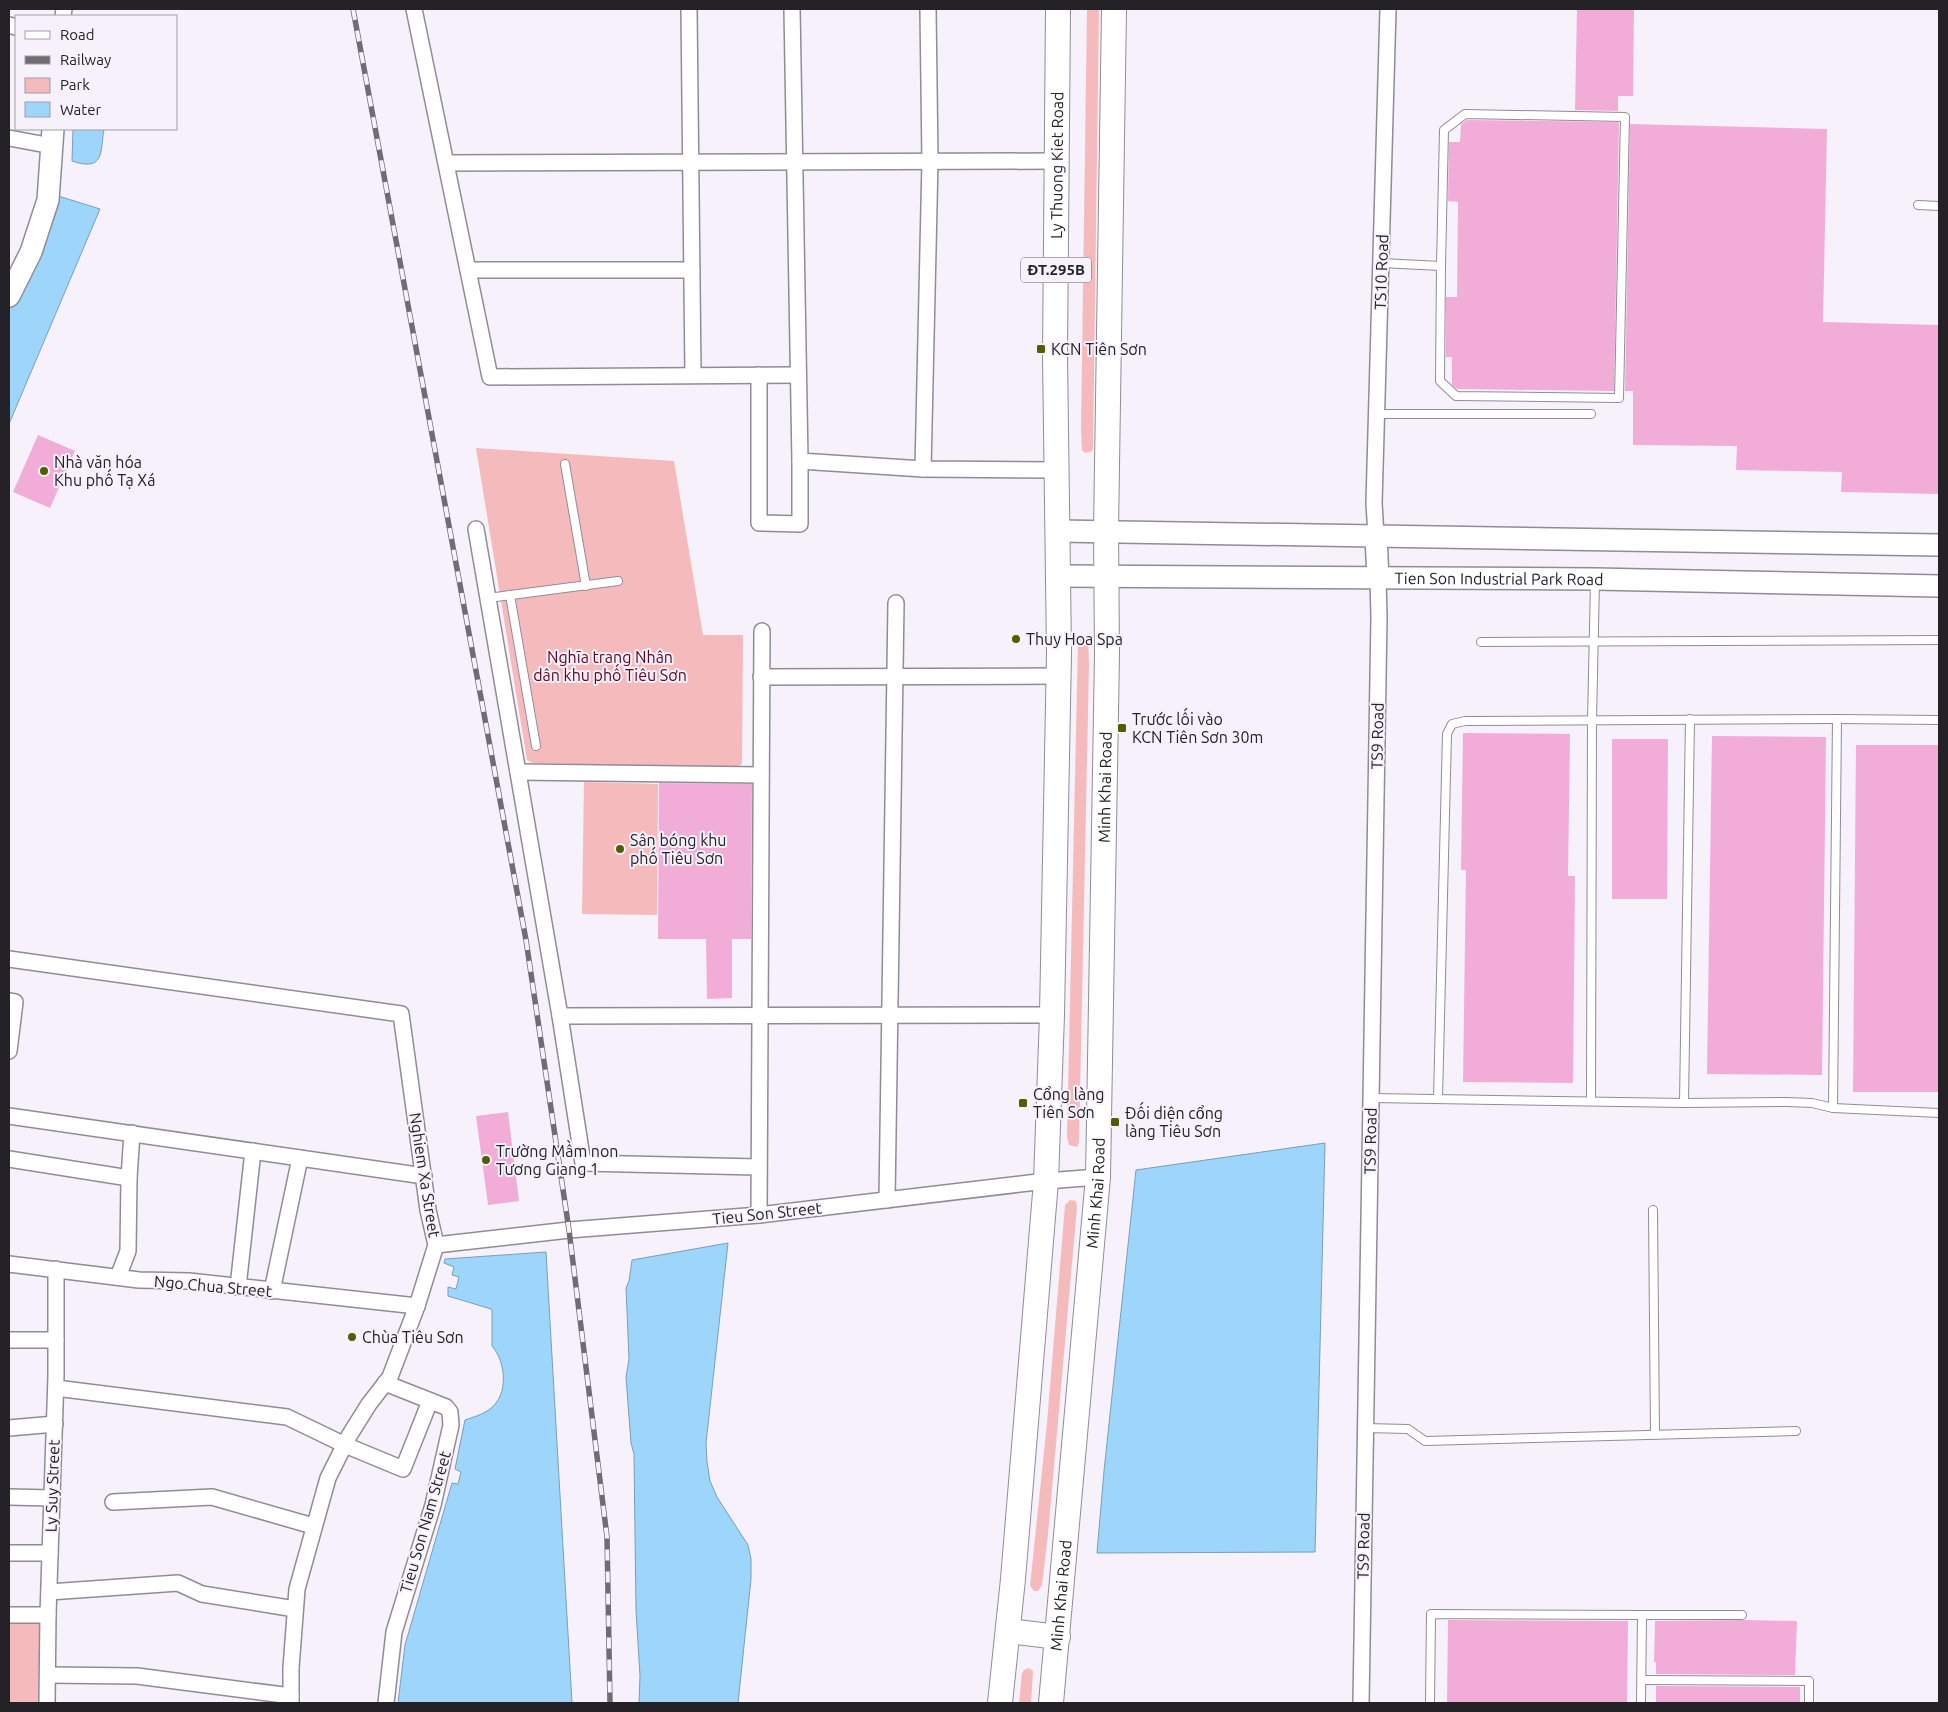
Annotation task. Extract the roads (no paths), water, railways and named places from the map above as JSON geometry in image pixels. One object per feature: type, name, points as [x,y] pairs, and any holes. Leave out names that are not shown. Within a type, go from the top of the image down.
[{"type":"main road","name":"Ly Thuong Kiet Road","points":[[1058,9],[1055,355],[1058,531]]},
{"type":"main road","name":"ĐT.295B","points":[[1106,531],[1114,9]]},
{"type":"main road","points":[[9,295],[31,252],[48,200],[53,137]]},
{"type":"main road","name":"ĐT.295B","points":[[1000,1703],[1043,1235],[1046,1182],[1052,1015],[1058,676],[1058,531]]},
{"type":"main road","points":[[1058,531],[1939,546]]},
{"type":"main road","name":"Minh Khai Road","points":[[1051,1703],[1098,1177],[1107,577],[1106,531]]},
{"type":"main road","points":[[1376,536],[1378,579]]},
{"type":"main road","name":"Tien Son Industrial Park Road","points":[[1058,576],[1595,579],[1939,586]]},
{"type":"main road","points":[[1008,1631],[1058,1637]]},
{"type":"street","points":[[414,9],[490,377],[798,375]]},
{"type":"street","points":[[689,9],[693,376]]},
{"type":"street","points":[[759,375],[759,523],[800,524],[792,9]]},
{"type":"street","points":[[923,469],[930,161],[928,9]]},
{"type":"street","name":"TS10 Road","points":[[1376,536],[1374,503],[1388,9]]},
{"type":"street","points":[[9,138],[53,137]]},
{"type":"street","points":[[446,164],[1056,161]]},
{"type":"street","points":[[468,270],[692,270]]},
{"type":"street","points":[[800,461],[923,469],[1057,470]]},
{"type":"street","points":[[476,529],[560,1016],[583,1163],[758,1167]]},
{"type":"street","name":"TS9 Road","points":[[1361,1703],[1379,618],[1378,579]]},
{"type":"street","points":[[887,1200],[896,603]]},
{"type":"street","points":[[759,1215],[762,631]]},
{"type":"street","points":[[761,677],[1058,676]]},
{"type":"street","points":[[518,772],[761,775]]},
{"type":"street","name":"Nghiem Xa Street","points":[[9,964],[401,1014],[436,1246],[418,1306],[390,1377],[370,1404],[345,1445],[328,1478],[296,1589],[291,1700]]},
{"type":"street","points":[[9,1001],[15,1002],[9,1051]]},
{"type":"street","points":[[560,1016],[1052,1015]]},
{"type":"street","points":[[9,1116],[424,1176]]},
{"type":"street","points":[[118,1277],[128,1251],[132,1133]]},
{"type":"street","points":[[238,1287],[253,1151]]},
{"type":"street","points":[[272,1291],[300,1158]]},
{"type":"street","points":[[9,1159],[129,1178]]},
{"type":"street","name":"Tieu Son Street","points":[[436,1246],[569,1230],[759,1215],[1098,1177]]},
{"type":"street","name":"Ngo Chua Street","points":[[9,1264],[139,1280],[188,1281],[418,1306]]},
{"type":"street","name":"Ly Suy Street","points":[[47,1703],[48,1615],[56,1388],[56,1269]]},
{"type":"street","points":[[9,1340],[56,1340]]},
{"type":"street","name":"Tieu Son Nam Street","points":[[385,1383],[449,1409],[451,1431],[434,1505],[394,1632],[386,1703]]},
{"type":"street","points":[[56,1388],[287,1417],[345,1445],[403,1469],[430,1401]]},
{"type":"street","points":[[9,1428],[55,1424]]},
{"type":"street","points":[[113,1502],[212,1496],[313,1526]]},
{"type":"street","points":[[9,1497],[52,1498]]},
{"type":"street","points":[[9,1553],[50,1553]]},
{"type":"street","points":[[49,1592],[178,1583],[202,1594],[295,1610]]},
{"type":"street","points":[[9,1615],[48,1615]]},
{"type":"street","points":[[48,1675],[137,1676],[291,1700]]},
{"type":"lane","points":[[1464,114],[1625,117],[1619,398],[1456,396],[1440,381],[1441,266],[1444,130],[1464,114]]},
{"type":"lane","points":[[1918,205],[1939,206]]},
{"type":"lane","points":[[1381,263],[1441,266]]},
{"type":"lane","points":[[1377,414],[1591,414]]},
{"type":"lane","points":[[565,464],[586,586]]},
{"type":"lane","points":[[1591,1101],[1592,720],[1595,579]]},
{"type":"lane","points":[[488,598],[618,581]]},
{"type":"lane","points":[[510,595],[536,746]]},
{"type":"lane","points":[[1481,642],[1939,640]]},
{"type":"lane","points":[[1438,1099],[1448,728],[1452,724],[1457,722],[1690,719],[1939,720]]},
{"type":"lane","points":[[1684,1103],[1690,719]]},
{"type":"lane","points":[[1833,1108],[1837,719]]},
{"type":"lane","points":[[1371,1098],[1684,1103],[1787,1102],[1812,1103],[1833,1108],[1939,1113]]},
{"type":"lane","points":[[1653,1210],[1655,1434]]},
{"type":"lane","points":[[1365,1428],[1408,1429],[1425,1441],[1796,1431]]},
{"type":"lane","points":[[1430,1703],[1431,1614],[1742,1615]]},
{"type":"lane","points":[[1641,1703],[1642,1615]]},
{"type":"lane","points":[[1642,1680],[1809,1681],[1809,1703]]},
{"type":"water","points":[[73,130],[104,130],[101,152],[96,162],[83,164],[72,161]]},
{"type":"water","points":[[52,194],[100,209],[9,424],[9,301]]},
{"type":"water","points":[[1325,1143],[1315,1552],[1097,1553],[1136,1170]]},
{"type":"water","points":[[728,1243],[706,1443],[710,1481],[717,1497],[748,1545],[751,1559],[751,1579],[738,1703],[639,1703],[640,1676],[636,1610],[634,1454],[631,1443],[626,1377],[629,1359],[626,1288],[632,1260]]},
{"type":"water","points":[[546,1252],[572,1703],[398,1703],[405,1645],[452,1483],[458,1484],[461,1472],[455,1469],[465,1420],[490,1409],[496,1403],[503,1387],[503,1369],[492,1346],[492,1311],[491,1309],[448,1296],[448,1287],[456,1289],[459,1277],[452,1275],[454,1267],[444,1263],[445,1259]]},
{"type":"railway","points":[[353,9],[526,940],[569,1230],[607,1537],[610,1703]]},
{"type":"place","name":"KCN Tiên Sơn","points":[[1041,349]]},
{"type":"place","name":"Nhà văn hóa Khu phố Tạ Xá","points":[[44,471]]},
{"type":"place","name":"Thuy Hoa Spa","points":[[1016,639]]},
{"type":"place","name":"Trước lối vào KCN Tiên Sơn 30m","points":[[1122,728]]},
{"type":"place","name":"Sân bóng khu phố Tiêu Sơn","points":[[620,849]]},
{"type":"place","name":"Cổng làng Tiên Sơn","points":[[1023,1103]]},
{"type":"place","name":"Đối diện cổng làng Tiêu Sơn","points":[[1115,1122]]},
{"type":"place","name":"Trường Mầm non Tương Giang 1","points":[[486,1160]]},
{"type":"place","name":"Chùa Tiêu Sơn","points":[[352,1337]]},
{"type":"park label","name":"Nghĩa trang Nhân dân khu phố Tiêu Sơn","points":[[610,666]]}]
